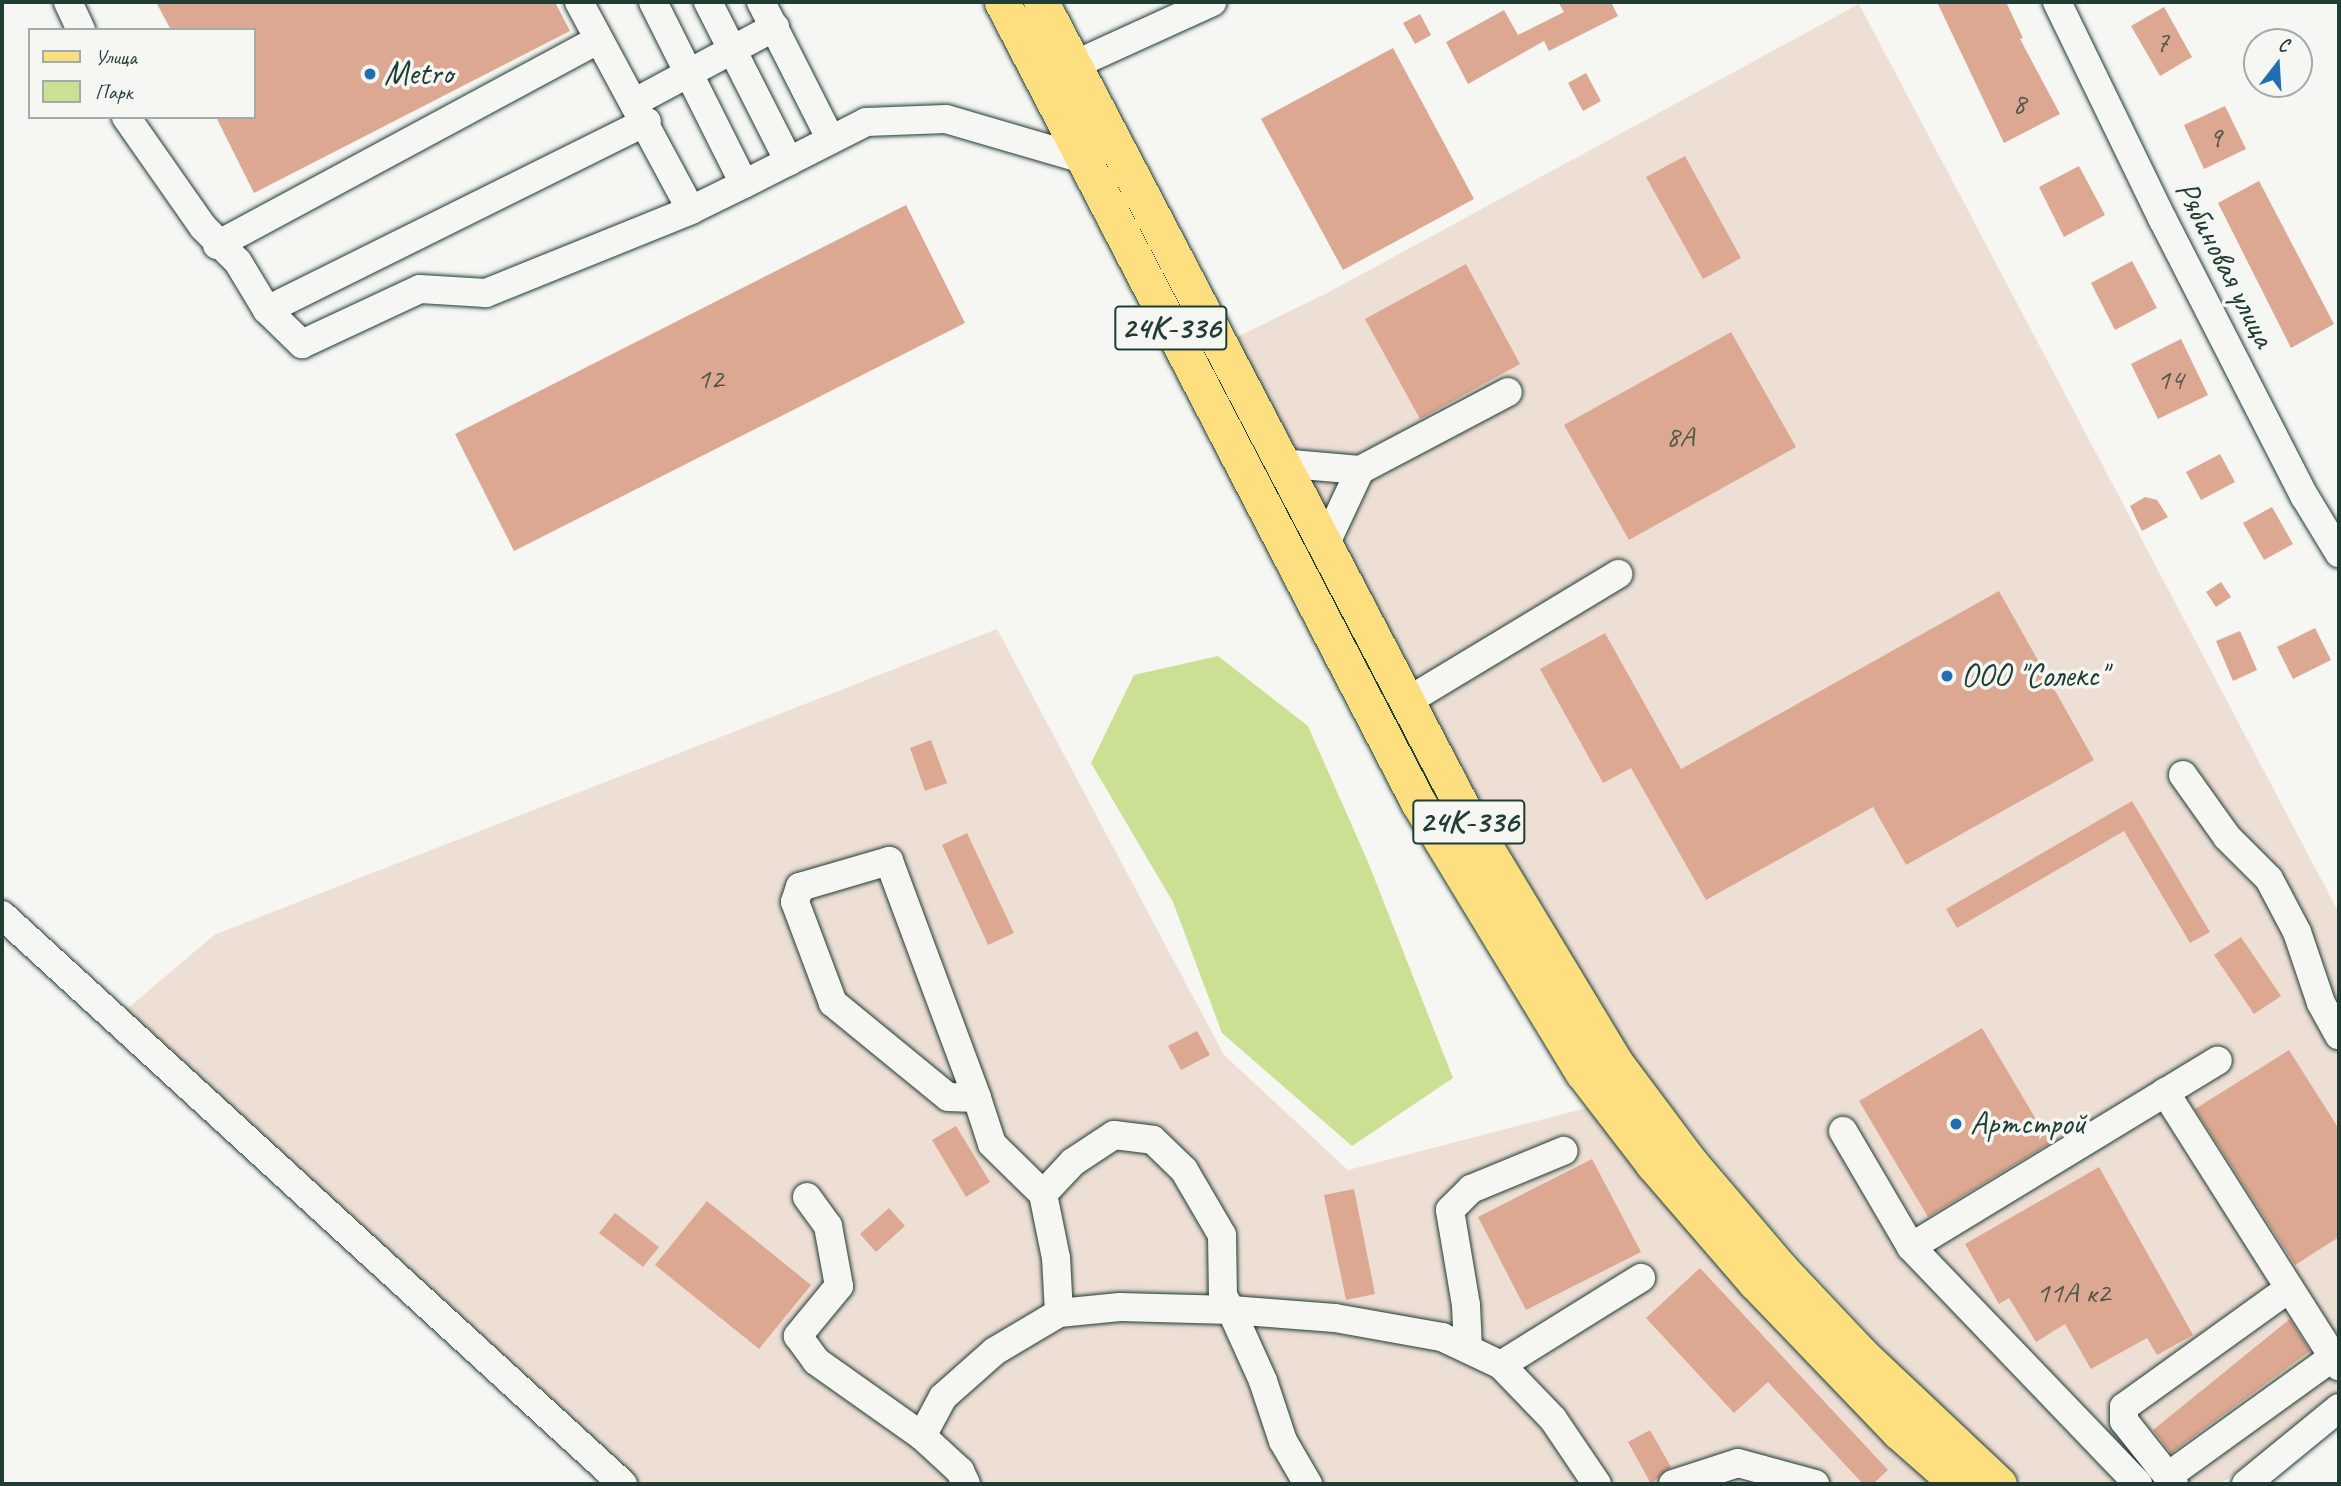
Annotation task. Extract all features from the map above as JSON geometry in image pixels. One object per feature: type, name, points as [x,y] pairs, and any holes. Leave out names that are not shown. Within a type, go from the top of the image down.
[{"type":"main road","name":"24К-336","points":[[1002,2],[1418,802],[1583,1073],[1653,1164],[1755,1282],[1899,1432],[1958,1484]]},
{"type":"main road","name":"24К-336","points":[[1041,2],[1468,818],[1615,1062],[1689,1161],[1853,1345],[1999,1484]]},
{"type":"street","points":[[68,2],[81,28]]},
{"type":"street","points":[[579,2],[598,40],[641,111],[691,209]]},
{"type":"street","points":[[653,2],[691,72],[744,184]]},
{"type":"street","points":[[708,2],[789,162]]},
{"type":"street","points":[[761,2],[828,134]]},
{"type":"street","points":[[1074,65],[1212,2]]},
{"type":"street","name":"Рябиновая улица","points":[[2057,2],[2188,268],[2305,497],[2339,554]]},
{"type":"street","points":[[267,310],[641,111],[691,72],[775,27]]},
{"type":"street","points":[[217,245],[598,40]]},
{"type":"street","points":[[127,119],[217,245],[238,262],[267,310],[302,344],[420,289],[486,293],[691,209],[866,122],[946,119],[1083,159]]},
{"type":"street","points":[[1280,463],[1360,470],[1508,392]]},
{"type":"street","points":[[1324,547],[1360,470]]},
{"type":"street","points":[[1406,702],[1618,574]]},
{"type":"street","points":[[2183,775],[2227,837],[2269,879],[2298,932],[2321,1003],[2339,1035]]},
{"type":"street","points":[[977,1098],[948,1097],[834,1003],[795,902],[800,887],[889,860],[977,1098],[992,1144],[1043,1194],[1056,1258],[1059,1313]]},
{"type":"street","points":[[2,915],[623,1484]]},
{"type":"street","points":[[1911,1247],[2218,1060]]},
{"type":"street","points":[[2165,1092],[2336,1361],[2171,1480],[2124,1421],[2124,1407],[2288,1289]]},
{"type":"street","points":[[1843,1131],[1911,1247],[2138,1484]]},
{"type":"street","points":[[1043,1194],[1073,1161],[1114,1135],[1153,1140],[1184,1170],[1222,1236],[1223,1296],[1263,1381],[1283,1441],[1308,1484]]},
{"type":"street","points":[[1468,1349],[1466,1305],[1450,1210],[1471,1189],[1563,1151]]},
{"type":"street","points":[[807,1196],[828,1226],[839,1286],[798,1336],[816,1361],[922,1436],[960,1471],[966,1484]]},
{"type":"street","points":[[1501,1365],[1641,1278]]},
{"type":"street","points":[[922,1436],[952,1390],[995,1351],[1059,1313],[1120,1307],[1231,1310],[1335,1318],[1442,1337],[1468,1349],[1501,1365],[1553,1419],[1597,1484]]},
{"type":"street","points":[[2246,1484],[2339,1408]]},
{"type":"street","points":[[1674,1484],[1738,1463],[1815,1484]]},
{"type":"shaded area","points":[[1859,4],[2339,913],[2339,1391],[2221,1484],[2025,1484],[1896,1363],[1752,1206],[1619,1041],[1454,768],[1235,338],[1329,292]]},
{"type":"shaded area","points":[[997,629],[1224,1055],[1348,1170],[1590,1107],[1947,1484],[606,1484],[113,1021],[214,935]]},
{"type":"green space","points":[[1218,656],[1308,726],[1368,862],[1453,1078],[1352,1146],[1222,1033],[1173,902],[1091,763],[1134,675]]},
{"type":"building","name":"Metro","points":[[156,2],[555,2],[570,31],[254,193],[217,119],[256,119],[256,28],[170,28]]},
{"type":"building","points":[[1558,2],[1611,2],[1618,16],[1549,51],[1544,41],[1468,84],[1446,42],[1504,10],[1518,35],[1564,12]]},
{"type":"building","points":[[1937,2],[2006,2],[2023,38],[2020,39],[2060,114],[2004,143]]},
{"type":"building","points":[[2164,7],[2192,57],[2160,76],[2131,26]]},
{"type":"building","points":[[1420,14],[1431,35],[1415,44],[1403,23]]},
{"type":"building","points":[[1393,48],[1474,199],[1343,270],[1261,119]]},
{"type":"building","points":[[1586,73],[1601,101],[1583,111],[1568,83]]},
{"type":"building","points":[[2225,106],[2246,149],[2204,169],[2184,125]]},
{"type":"building","points":[[1685,156],[1741,258],[1703,279],[1646,177]]},
{"type":"building","points":[[2079,166],[2105,215],[2064,237],[2039,187]]},
{"type":"building","points":[[2259,181],[2334,324],[2291,348],[2218,203]]},
{"type":"building","points":[[906,205],[965,323],[514,551],[455,434]]},
{"type":"building","points":[[2132,261],[2157,308],[2115,330],[2091,283]]},
{"type":"building","points":[[1466,264],[1520,364],[1420,419],[1365,319]]},
{"type":"building","points":[[1731,332],[1796,447],[1629,540],[1564,425]]},
{"type":"building","points":[[2181,339],[2208,395],[2158,419],[2131,364]]},
{"type":"building","points":[[2220,454],[2235,482],[2201,500],[2186,472]]},
{"type":"building","points":[[2145,497],[2157,500],[2168,517],[2142,531],[2130,506]]},
{"type":"building","points":[[2272,507],[2293,544],[2264,560],[2243,523]]},
{"type":"building","points":[[2221,582],[2231,597],[2216,607],[2206,592]]},
{"type":"building","name":"ООО \"Солекс\"","points":[[1999,591],[2094,760],[1906,865],[1873,807],[1706,900],[1631,768],[1603,783],[1540,669],[1605,633],[1681,769]]},
{"type":"building","points":[[2315,628],[2331,660],[2293,679],[2277,647]]},
{"type":"building","points":[[2240,631],[2257,670],[2233,681],[2216,641]]},
{"type":"building","points":[[931,740],[947,783],[925,791],[910,748]]},
{"type":"building","points":[[2132,801],[2210,932],[2190,943],[2124,831],[1957,928],[1946,909]]},
{"type":"building","points":[[967,833],[1014,933],[988,945],[942,845]]},
{"type":"building","points":[[2241,937],[2281,996],[2254,1014],[2214,955]]},
{"type":"building","name":"Артстрой","points":[[1982,1028],[2050,1143],[1928,1217],[1859,1101]]},
{"type":"building","points":[[1197,1031],[1210,1055],[1181,1070],[1168,1046]]},
{"type":"building","points":[[2289,1050],[2339,1129],[2339,1237],[2295,1265],[2195,1109]]},
{"type":"building","points":[[956,1126],[990,1182],[966,1197],[932,1140]]},
{"type":"building","points":[[1592,1159],[1641,1252],[1526,1310],[1478,1217]]},
{"type":"building","points":[[2099,1167],[2193,1335],[2157,1355],[2147,1338],[2091,1369],[2065,1324],[2036,1342],[2009,1298],[1999,1304],[1965,1244]]},
{"type":"building","points":[[1354,1189],[1375,1294],[1346,1300],[1324,1195]]},
{"type":"building","points":[[707,1201],[811,1285],[759,1349],[655,1265]]},
{"type":"building","points":[[889,1208],[905,1226],[876,1252],[860,1234]]},
{"type":"building","points":[[615,1213],[659,1247],[643,1267],[599,1233]]},
{"type":"building","points":[[1700,1268],[1888,1470],[1873,1484],[1863,1484],[1768,1382],[1734,1413],[1646,1318]]},
{"type":"building","points":[[2290,1319],[2310,1351],[2171,1453],[2153,1430]]},
{"type":"building","points":[[1650,1430],[1671,1467],[1651,1484],[1628,1442]]},
{"type":"place","name":"Metro","points":[[370,74]]},
{"type":"place","name":"ООО \"Солекс\"","points":[[1947,676]]},
{"type":"place","name":"Артстрой","points":[[1956,1124]]}]
